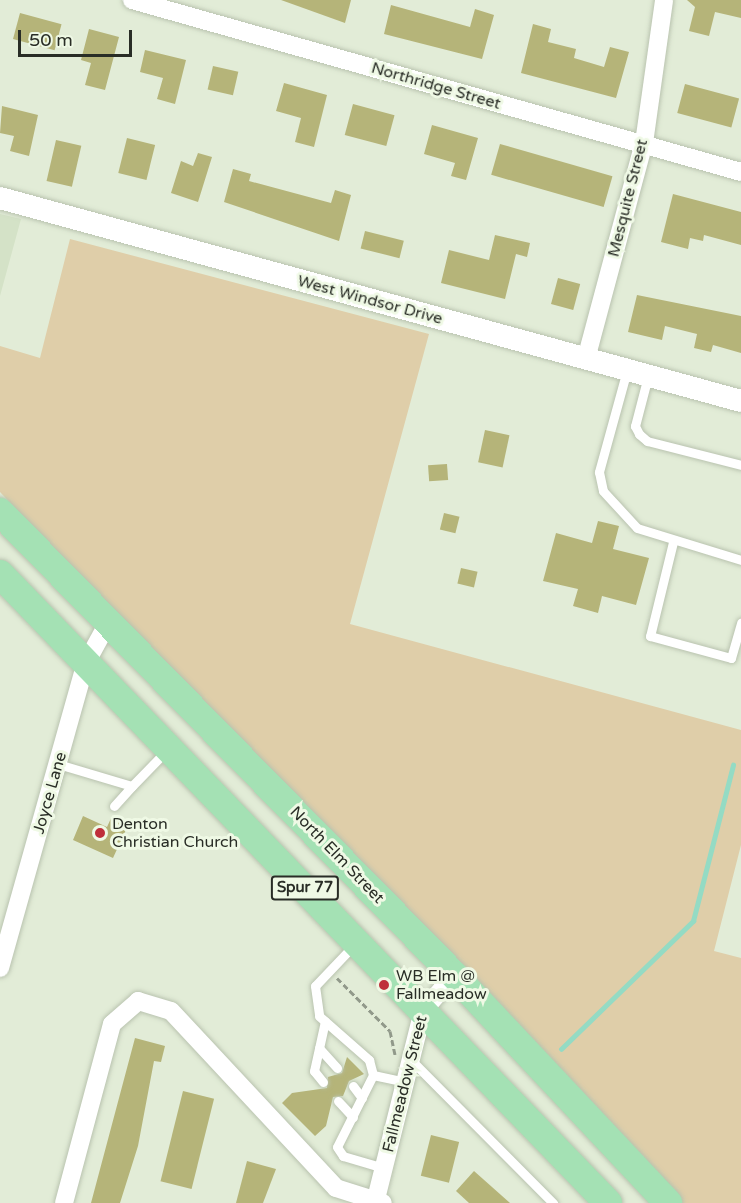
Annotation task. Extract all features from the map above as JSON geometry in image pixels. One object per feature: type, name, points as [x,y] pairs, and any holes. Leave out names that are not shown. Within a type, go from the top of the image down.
[{"type":"main road","name":"North Elm Street","points":[[0,512],[454,975],[668,1203]]},
{"type":"main road","name":"Spur 77","points":[[0,574],[608,1203]]},
{"type":"street","name":"Northridge Street","points":[[132,0],[741,171]]},
{"type":"street","name":"Mesquite Street","points":[[586,359],[644,143],[664,0]]},
{"type":"street","name":"West Windsor Drive","points":[[0,198],[741,401]]},
{"type":"street","name":"Joyce Lane","points":[[0,968],[86,663],[109,621]]},
{"type":"street","name":"Fallmeadow Street","points":[[378,1202],[384,1168],[423,1011],[454,975]]},
{"type":"street","points":[[64,1203],[112,1024],[138,1001],[171,1011],[336,1188],[378,1202]]},
{"type":"lane","points":[[637,373],[634,426],[639,434],[647,441],[741,465]]},
{"type":"lane","points":[[637,373],[599,472],[603,491],[636,528],[673,542],[741,560]]},
{"type":"lane","points":[[673,542],[650,636],[731,658],[741,622]]},
{"type":"lane","points":[[114,806],[169,748]]},
{"type":"lane","points":[[58,764],[132,786]]},
{"type":"lane","points":[[357,942],[315,986],[319,1016],[369,1060],[374,1075],[337,1147],[342,1156],[384,1168]]},
{"type":"lane","points":[[323,1082],[314,1071],[325,1021]]},
{"type":"lane","points":[[319,1048],[337,1068]]},
{"type":"lane","points":[[411,1060],[553,1203]]},
{"type":"lane","points":[[374,1075],[405,1082]]},
{"type":"lane","points":[[353,1086],[362,1098]]},
{"type":"lane","points":[[338,1101],[353,1117]]},
{"type":"shaded area","points":[[0,214],[21,219],[0,296]]},
{"type":"shaded area","points":[[70,239],[429,334],[350,624],[741,730],[741,845],[714,951],[741,958],[741,1203],[681,1203],[0,492],[0,346],[40,358]]},
{"type":"building","points":[[281,0],[351,0],[345,23]]},
{"type":"building","points":[[687,0],[741,0],[741,18],[715,12],[709,36],[689,31],[695,7]]},
{"type":"building","points":[[391,5],[470,27],[475,9],[494,15],[482,59],[384,34]]},
{"type":"building","points":[[20,13],[62,24],[55,50],[13,39]]},
{"type":"building","points":[[533,24],[551,29],[548,42],[576,49],[574,58],[604,67],[610,47],[629,52],[616,98],[521,73]]},
{"type":"building","points":[[89,29],[119,37],[105,90],[85,85],[91,63],[81,60]]},
{"type":"building","points":[[145,50],[186,60],[175,104],[157,99],[163,78],[140,72]]},
{"type":"building","points":[[213,66],[238,72],[233,95],[208,89]]},
{"type":"building","points":[[284,83],[327,95],[314,147],[295,142],[301,118],[276,111]]},
{"type":"building","points":[[685,84],[739,98],[731,127],[677,113]]},
{"type":"building","points":[[353,104],[395,115],[386,146],[345,135]]},
{"type":"building","points":[[2,106],[38,115],[29,156],[10,151],[14,136],[0,133]]},
{"type":"building","points":[[432,125],[478,138],[466,180],[451,176],[455,163],[424,154]]},
{"type":"building","points":[[127,138],[155,145],[146,180],[118,173]]},
{"type":"building","points":[[56,140],[81,146],[72,187],[47,181]]},
{"type":"building","points":[[500,144],[612,176],[604,207],[491,175]]},
{"type":"building","points":[[198,153],[212,157],[198,202],[171,193],[181,161],[193,166]]},
{"type":"building","points":[[233,169],[251,174],[249,181],[331,203],[335,190],[351,195],[339,241],[224,202]]},
{"type":"building","points":[[673,194],[741,212],[741,245],[704,235],[703,241],[690,238],[688,249],[661,242]]},
{"type":"building","points":[[365,231],[404,241],[399,258],[361,248]]},
{"type":"building","points":[[495,235],[530,243],[527,257],[516,254],[505,299],[441,283],[449,250],[489,260]]},
{"type":"building","points":[[558,278],[580,284],[573,310],[551,304]]},
{"type":"building","points":[[637,295],[741,316],[741,353],[713,345],[711,352],[694,348],[697,334],[665,326],[662,340],[628,332]]},
{"type":"building","points":[[485,430],[509,435],[503,467],[478,462]]},
{"type":"building","points":[[447,464],[448,480],[429,481],[428,465]]},
{"type":"building","points":[[444,513],[460,517],[455,533],[440,529]]},
{"type":"building","points":[[598,521],[619,526],[613,549],[649,558],[636,605],[602,596],[598,613],[573,606],[578,589],[543,581],[556,533],[592,543]]},
{"type":"building","points":[[461,568],[478,572],[474,587],[457,584]]},
{"type":"building","name":"Denton Christian Church","points":[[83,816],[107,827],[112,816],[129,823],[113,858],[73,840]]},
{"type":"building","points":[[135,1038],[165,1046],[161,1062],[154,1061],[138,1146],[120,1203],[91,1203]]},
{"type":"building","points":[[347,1057],[364,1074],[349,1081],[343,1096],[333,1097],[326,1126],[315,1136],[282,1103],[292,1093],[327,1088],[328,1077],[342,1073]]},
{"type":"building","points":[[183,1091],[214,1099],[192,1189],[161,1181]]},
{"type":"building","points":[[431,1135],[459,1142],[449,1183],[421,1176]]},
{"type":"building","points":[[247,1161],[276,1169],[263,1203],[236,1203]]},
{"type":"building","points":[[474,1171],[510,1203],[469,1203],[456,1191]]},
{"type":"waterway","points":[[561,1049],[693,921],[733,765]]},
{"type":"place","name":"Denton Christian Church","points":[[100,833]]},
{"type":"place","name":"WB Elm @ Fallmeadow","points":[[384,985]]}]
